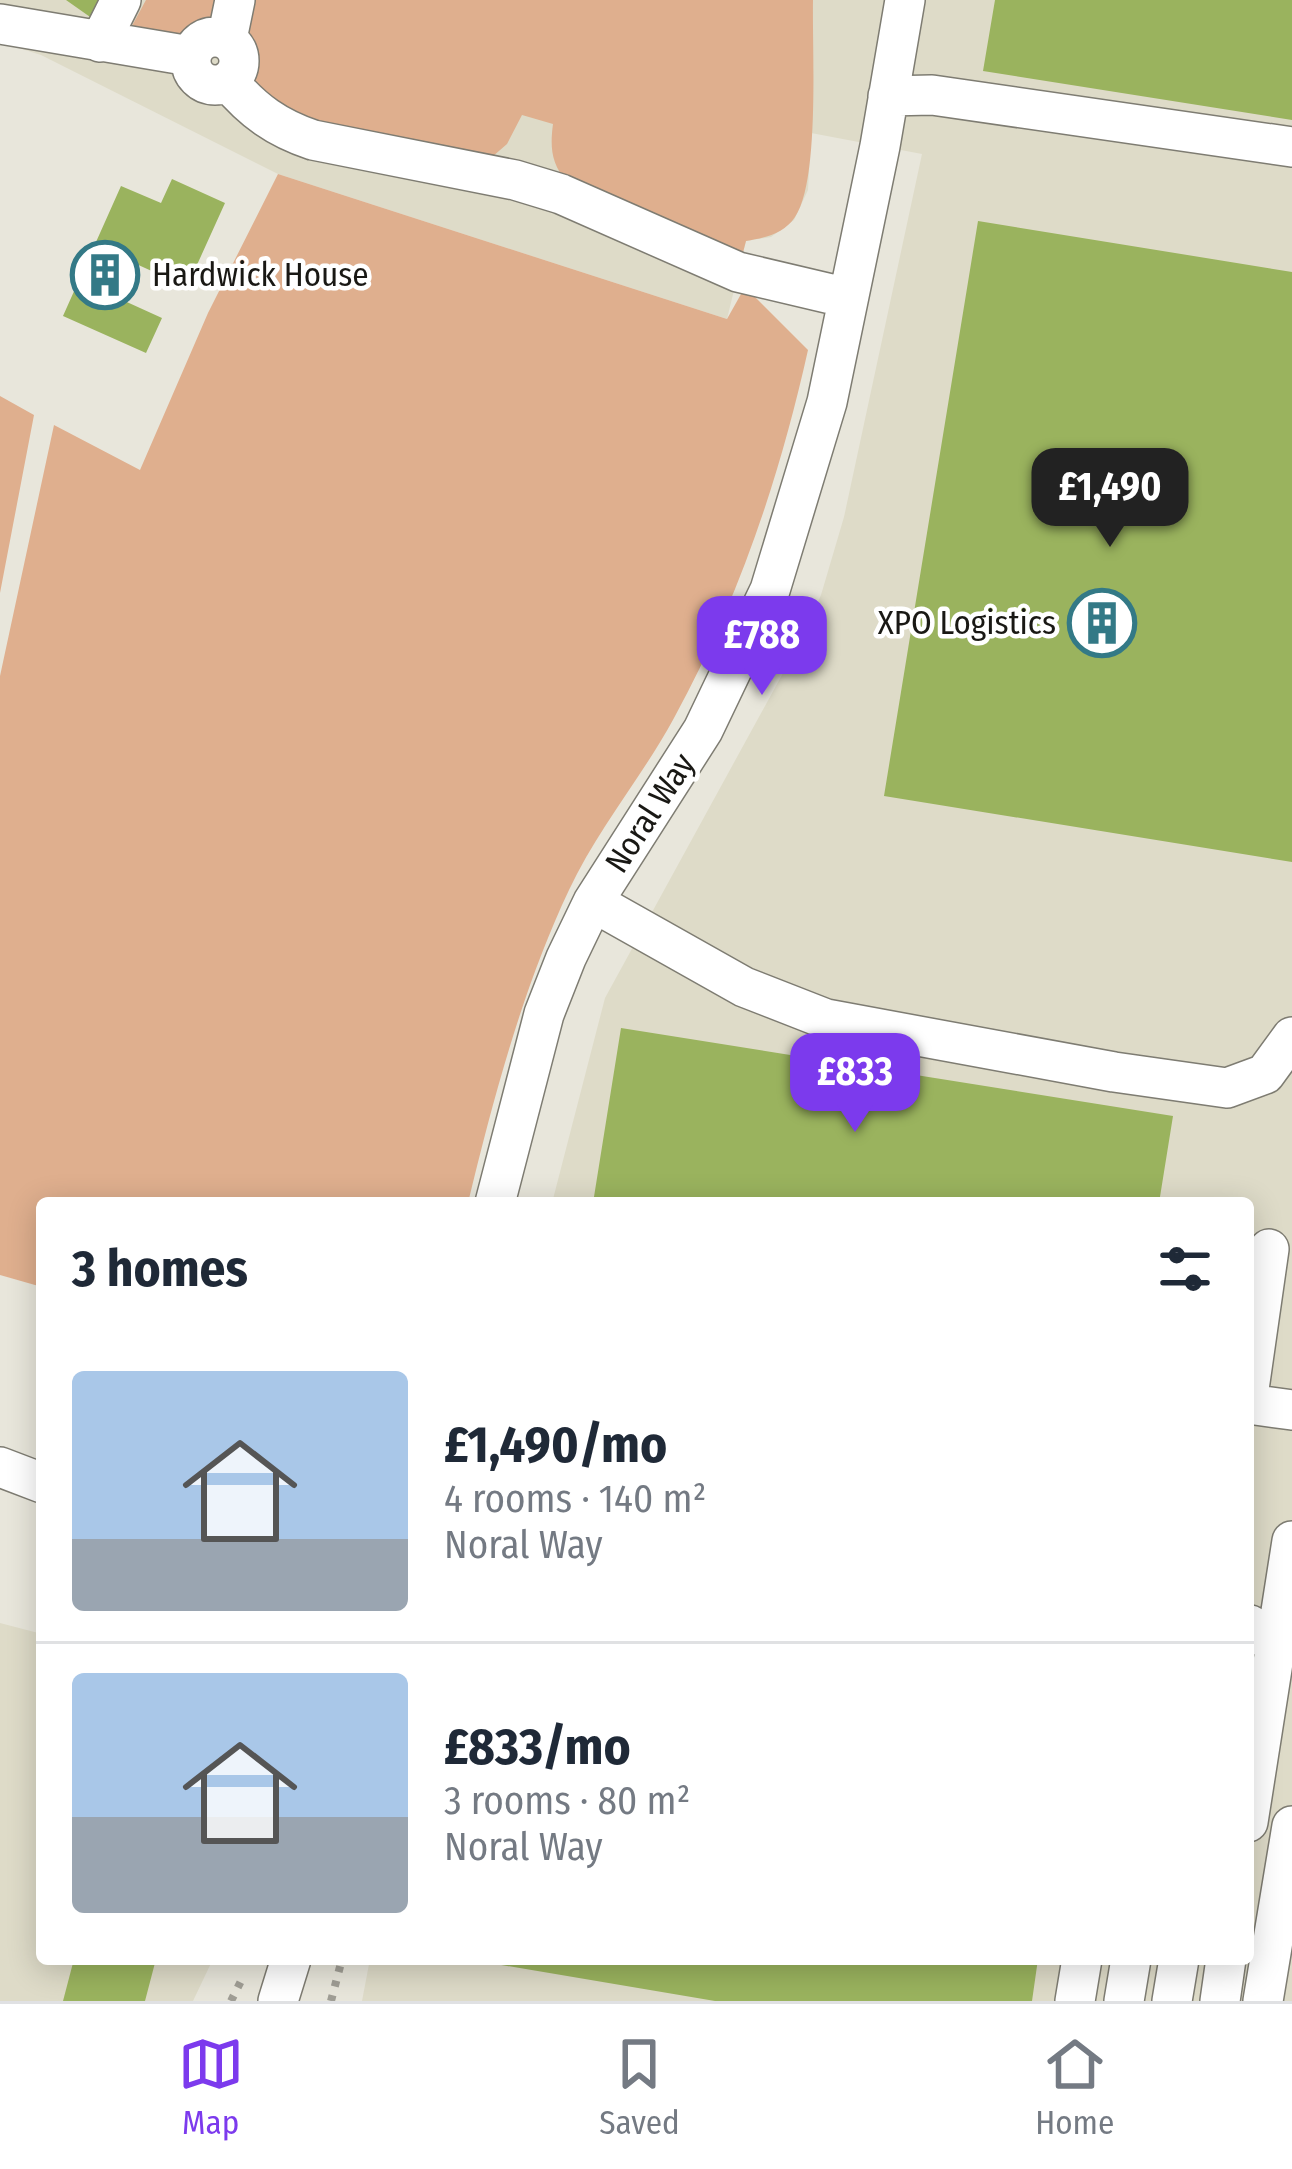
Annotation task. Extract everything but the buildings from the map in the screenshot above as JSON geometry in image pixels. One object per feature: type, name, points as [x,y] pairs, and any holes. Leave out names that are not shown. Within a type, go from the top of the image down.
[{"type":"street","points":[[100,42],[121,0]]},
{"type":"street","points":[[190,56],[200,80],[212,85],[228,82],[240,61],[227,39],[235,0]]},
{"type":"street","name":"Noral Way","points":[[497,1197],[544,1014],[593,902],[703,730],[770,590],[826,402],[880,146],[905,0]]},
{"type":"street","points":[[0,25],[190,56]]},
{"type":"street","points":[[190,56],[211,36],[227,39]]},
{"type":"street","points":[[228,82],[262,116],[298,135],[515,180],[561,194],[738,272],[848,298]]},
{"type":"street","points":[[888,96],[932,95],[1292,147]]},
{"type":"street","points":[[593,902],[744,987],[826,1019],[1227,1088],[1265,1074],[1292,1037]]},
{"type":"street","points":[[1274,1405],[1275,1254]]},
{"type":"street","points":[[0,1467],[36,1481]]},
{"type":"street","points":[[1254,1677],[1256,1629],[1292,1540]]},
{"type":"street","points":[[1263,2001],[1292,1826]]},
{"type":"street","points":[[1279,2001],[1292,1930]]},
{"type":"street","points":[[278,2001],[289,1965]]},
{"type":"street","points":[[1053,2001],[1059,1965]]},
{"type":"street","points":[[1076,2001],[1081,1965]]},
{"type":"street","points":[[1100,2001],[1105,1965]]},
{"type":"street","points":[[1124,2001],[1130,1965]]},
{"type":"street","points":[[1147,2001],[1153,1965]]},
{"type":"street","points":[[1172,2001],[1178,1965]]},
{"type":"street","points":[[1195,2001],[1200,1965]]},
{"type":"street","points":[[1220,2001],[1225,1965]]},
{"type":"path","points":[[332,2001],[341,1965]]},
{"type":"shaded area","points":[[0,0],[1292,0],[1292,2001],[362,2001],[369,1965],[1254,1965],[1254,1197],[554,1197],[605,998],[794,653],[821,595],[844,517],[922,154],[811,133],[808,190],[794,220],[771,237],[746,241],[727,319],[278,174],[41,55],[0,42]]},
{"type":"shaded area","points":[[146,0],[219,0],[211,36],[197,45],[121,46]]},
{"type":"shaded area","points":[[252,0],[813,0],[811,145],[803,199],[785,228],[746,241],[741,260],[567,182],[553,155],[553,124],[522,115],[507,144],[492,157],[277,119],[252,100],[246,32]]},
{"type":"shaded area","points":[[278,174],[727,319],[745,287],[808,350],[770,493],[718,629],[674,718],[593,846],[552,927],[511,1044],[470,1197],[36,1197],[36,1285],[0,1275],[0,676],[54,425],[140,470],[208,313]]},
{"type":"shaded area","points":[[0,396],[34,415],[0,593]]},
{"type":"shaded area","points":[[0,1623],[36,1632],[36,1965],[210,1965],[193,2001],[0,2001]]},
{"type":"place","name":"Hardwick House","points":[[105,275]]},
{"type":"place","name":"XPO Logistics","points":[[1102,623]]}]
